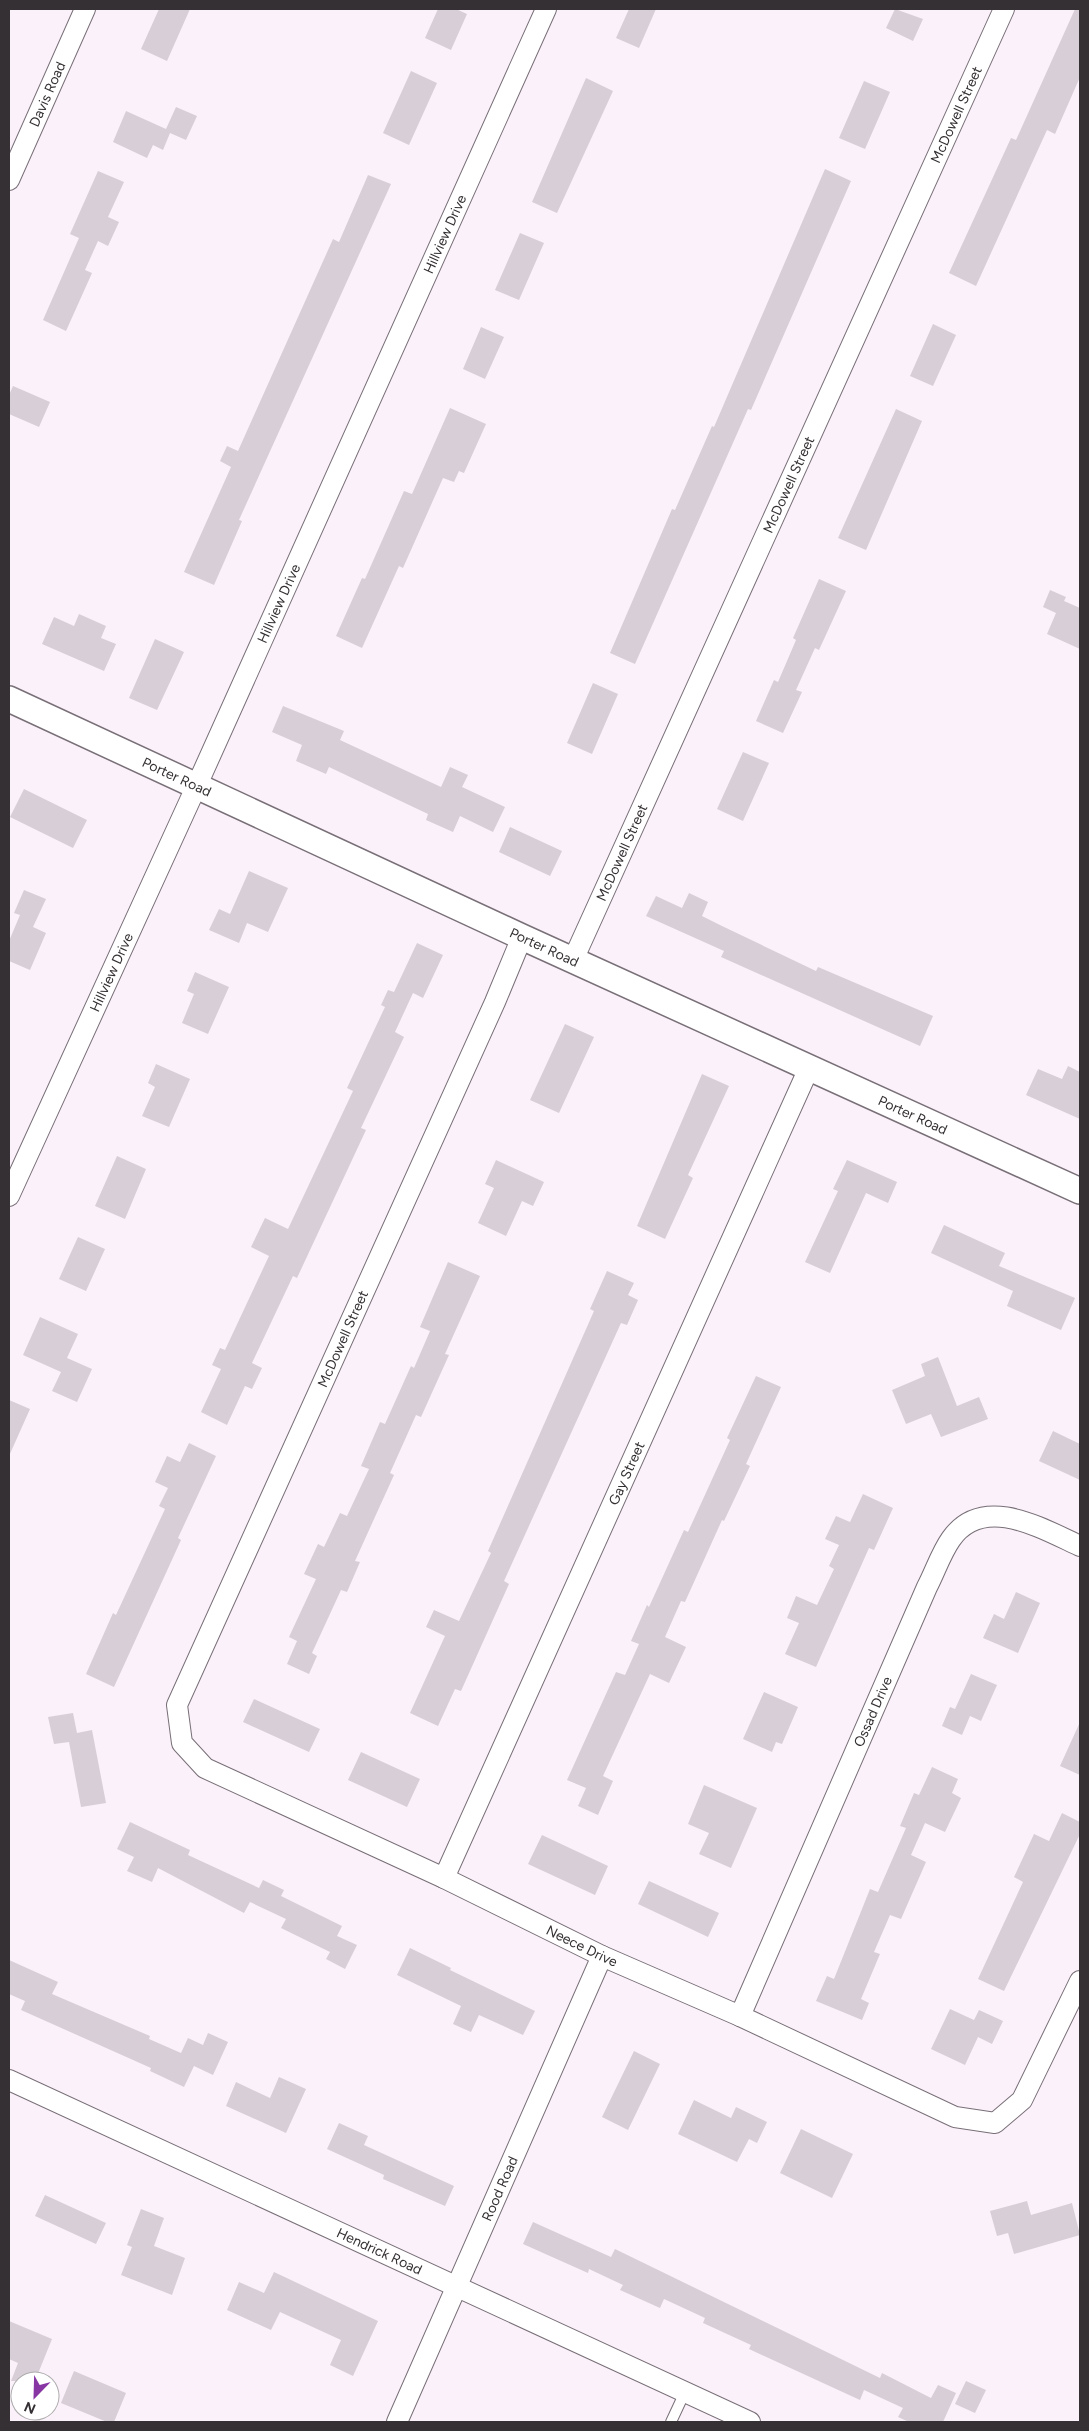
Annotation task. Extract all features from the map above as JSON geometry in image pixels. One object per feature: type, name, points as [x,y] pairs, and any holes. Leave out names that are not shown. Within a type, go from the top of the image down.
[{"type":"street","name":"Davis Road","points":[[9,180],[85,9]]},
{"type":"street","name":"Hillview Drive","points":[[9,1196],[198,785],[546,9]]},
{"type":"street","name":"McDowell Street","points":[[573,960],[1004,9]]},
{"type":"street","name":"Porter Road","points":[[9,699],[198,785],[522,937],[1080,1191]]},
{"type":"street","name":"McDowell Street","points":[[182,1743],[177,1705],[495,1002],[522,937]]},
{"type":"street","name":"Gay Street","points":[[444,1878],[809,1068]]},
{"type":"street","name":"Ossad Drive","points":[[740,2016],[927,1587],[952,1538],[972,1520],[1002,1515],[1038,1527],[1080,1546]]},
{"type":"street","name":"Neece Drive","points":[[182,1743],[206,1768],[444,1878],[602,1956],[740,2016],[955,2117],[995,2123],[1022,2100],[1080,1981]]},
{"type":"street","name":"Rood Road","points":[[397,2422],[602,1956]]},
{"type":"street","name":"Hendrick Road","points":[[9,2080],[750,2422]]},
{"type":"lane","points":[[671,2422],[685,2392]]},
{"type":"building","points":[[159,9],[190,9],[167,61],[141,49]]},
{"type":"building","points":[[438,9],[456,9],[467,14],[451,50],[425,38]]},
{"type":"building","points":[[629,9],[656,9],[639,48],[616,38]]},
{"type":"building","points":[[895,9],[923,19],[913,41],[886,28]]},
{"type":"building","points":[[1075,9],[1080,9],[1080,77],[1055,134],[1047,130],[976,286],[949,273],[1011,138],[1016,140]]},
{"type":"building","points":[[411,71],[437,83],[409,145],[383,133]]},
{"type":"building","points":[[586,78],[613,91],[557,213],[532,202]]},
{"type":"building","points":[[864,81],[890,92],[865,149],[839,138]]},
{"type":"building","points":[[176,107],[197,116],[186,140],[170,133],[163,150],[153,145],[147,158],[113,142],[126,111],[166,129]]},
{"type":"building","points":[[825,169],[851,181],[751,410],[748,409],[635,664],[610,653],[672,509],[675,510],[712,426],[714,427]]},
{"type":"building","points":[[98,171],[124,182],[108,217],[119,222],[108,246],[98,241],[85,270],[92,273],[66,331],[43,320],[79,238],[70,234]]},
{"type":"building","points":[[368,175],[391,184],[239,520],[242,521],[214,585],[184,572],[231,467],[220,461],[227,446],[238,451],[333,239],[339,242]]},
{"type":"building","points":[[520,233],[544,243],[519,300],[495,290]]},
{"type":"building","points":[[933,324],[956,335],[933,386],[910,376]]},
{"type":"building","points":[[481,327],[504,337],[485,379],[463,369]]},
{"type":"building","points":[[13,386],[50,402],[39,427],[9,414],[9,395]]},
{"type":"building","points":[[450,408],[486,424],[464,473],[459,471],[454,482],[443,478],[403,568],[399,566],[362,648],[336,636],[362,578],[365,579],[404,491],[412,494]]},
{"type":"building","points":[[896,409],[922,421],[866,550],[838,538]]},
{"type":"building","points":[[819,579],[846,591],[819,650],[815,648],[796,690],[802,692],[783,733],[756,721],[774,680],[778,682],[796,640],[793,638]]},
{"type":"building","points":[[1050,590],[1066,597],[1064,601],[1080,608],[1080,649],[1047,634],[1056,613],[1043,607]]},
{"type":"building","points":[[79,614],[106,626],[101,638],[116,644],[104,671],[42,644],[54,617],[74,626]]},
{"type":"building","points":[[155,639],[184,652],[157,710],[129,698]]},
{"type":"building","points":[[593,683],[618,694],[592,754],[567,743]]},
{"type":"building","points":[[283,706],[344,731],[340,740],[441,787],[450,767],[468,775],[462,787],[505,807],[493,832],[460,816],[453,832],[426,820],[428,814],[329,767],[326,774],[296,761],[302,745],[272,732]]},
{"type":"building","points":[[743,752],[769,763],[743,821],[717,809]]},
{"type":"building","points":[[24,789],[87,820],[73,848],[10,817]]},
{"type":"building","points":[[510,827],[562,851],[550,876],[499,852]]},
{"type":"building","points":[[249,871],[288,888],[268,932],[247,923],[239,943],[209,930],[219,909],[230,914]]},
{"type":"building","points":[[24,890],[46,899],[33,927],[46,933],[30,970],[9,961],[9,941],[20,915],[14,913]]},
{"type":"building","points":[[689,893],[708,902],[702,916],[816,971],[818,967],[933,1016],[920,1046],[721,957],[724,951],[646,916],[656,896],[682,908]]},
{"type":"building","points":[[417,943],[443,955],[423,998],[413,993],[395,1032],[404,1037],[361,1128],[366,1130],[297,1278],[293,1276],[252,1363],[262,1368],[252,1389],[245,1386],[227,1425],[201,1412],[221,1369],[212,1365],[220,1348],[225,1350],[269,1256],[251,1247],[265,1218],[288,1229],[353,1091],[347,1088],[385,1007],[381,1005],[388,990],[394,992]]},
{"type":"building","points":[[195,972],[229,987],[208,1034],[182,1023],[194,994],[187,991]]},
{"type":"building","points":[[565,1024],[594,1037],[559,1113],[530,1100]]},
{"type":"building","points":[[156,1064],[190,1079],[169,1127],[142,1116],[155,1087],[148,1083]]},
{"type":"building","points":[[1068,1066],[1080,1072],[1080,1119],[1026,1095],[1038,1069],[1062,1079]]},
{"type":"building","points":[[702,1074],[729,1086],[688,1175],[693,1178],[665,1239],[637,1226]]},
{"type":"building","points":[[117,1156],[146,1169],[125,1219],[95,1206]]},
{"type":"building","points":[[496,1160],[544,1182],[533,1206],[522,1201],[506,1236],[478,1223],[494,1188],[485,1184]]},
{"type":"building","points":[[847,1160],[897,1182],[888,1203],[866,1193],[830,1273],[805,1262],[838,1191],[833,1189]]},
{"type":"building","points":[[944,1225],[1005,1253],[999,1266],[1075,1298],[1061,1330],[1007,1306],[1013,1291],[931,1253]]},
{"type":"building","points":[[78,1237],[105,1249],[86,1291],[59,1279]]},
{"type":"building","points":[[448,1262],[480,1276],[445,1354],[449,1355],[421,1417],[416,1415],[390,1473],[394,1475],[355,1561],[360,1562],[347,1592],[341,1590],[312,1653],[317,1656],[309,1674],[287,1664],[297,1641],[289,1637],[316,1579],[304,1574],[318,1544],[324,1547],[340,1513],[347,1516],[369,1469],[361,1466],[380,1422],[385,1424],[411,1366],[414,1368],[430,1331],[420,1327]]},
{"type":"building","points":[[607,1271],[634,1283],[628,1295],[638,1300],[627,1325],[621,1323],[504,1581],[509,1584],[461,1691],[455,1689],[438,1726],[410,1713],[445,1636],[426,1627],[434,1610],[459,1621],[491,1553],[488,1551],[594,1311],[590,1309]]},
{"type":"building","points":[[40,1317],[78,1334],[67,1358],[92,1369],[77,1402],[52,1391],[61,1372],[23,1355]]},
{"type":"building","points":[[938,1357],[957,1406],[979,1397],[988,1419],[941,1437],[931,1414],[906,1424],[892,1390],[925,1376],[921,1364]]},
{"type":"building","points":[[756,1376],[781,1387],[746,1464],[750,1466],[724,1521],[722,1520],[685,1602],[681,1601],[665,1637],[686,1647],[669,1683],[650,1674],[603,1776],[613,1781],[598,1815],[578,1806],[586,1788],[567,1780],[616,1672],[625,1675],[639,1644],[631,1641],[647,1605],[649,1607],[684,1530],[688,1532],[730,1440],[727,1438]]},
{"type":"building","points":[[9,1400],[30,1409],[9,1456]]},
{"type":"building","points":[[1053,1431],[1080,1444],[1080,1480],[1039,1461]]},
{"type":"building","points":[[189,1443],[216,1456],[178,1538],[181,1540],[114,1687],[86,1674],[113,1613],[116,1615],[165,1509],[159,1506],[168,1488],[155,1482],[167,1456],[180,1462]]},
{"type":"building","points":[[863,1494],[893,1508],[874,1550],[869,1548],[816,1667],[785,1654],[799,1623],[787,1618],[796,1596],[817,1605],[834,1569],[829,1566],[839,1545],[825,1539],[836,1516],[850,1522]]},
{"type":"building","points":[[1016,1592],[1040,1603],[1018,1653],[983,1638],[994,1614],[1004,1619]]},
{"type":"building","points":[[971,1674],[997,1685],[981,1721],[970,1716],[962,1735],[942,1726],[950,1707],[955,1709]]},
{"type":"building","points":[[764,1692],[798,1707],[782,1744],[776,1742],[772,1752],[743,1739]]},
{"type":"building","points":[[254,1699],[320,1729],[309,1752],[243,1722]]},
{"type":"building","points":[[73,1713],[77,1733],[92,1730],[106,1803],[81,1807],[69,1742],[54,1744],[48,1717]]},
{"type":"building","points":[[1080,1722],[1080,1775],[1060,1766]]},
{"type":"building","points":[[361,1752],[420,1779],[407,1807],[348,1780]]},
{"type":"building","points":[[932,1767],[958,1779],[952,1793],[961,1798],[945,1832],[925,1823],[911,1855],[926,1862],[901,1919],[890,1915],[874,1952],[880,1954],[861,1999],[869,2003],[862,2020],[816,2001],[827,1976],[834,1979],[870,1889],[878,1892],[906,1828],[900,1826],[914,1793],[919,1795]]},
{"type":"building","points":[[704,1785],[757,1808],[731,1868],[699,1854],[709,1833],[688,1824]]},
{"type":"building","points":[[1062,1813],[1080,1822],[1080,1834],[1004,1991],[978,1979],[1023,1882],[1014,1877],[1034,1834],[1049,1841]]},
{"type":"building","points":[[130,1822],[190,1850],[188,1855],[259,1888],[263,1880],[284,1890],[281,1896],[342,1926],[337,1936],[357,1945],[345,1969],[326,1959],[330,1952],[281,1928],[286,1919],[250,1902],[244,1913],[158,1868],[152,1882],[127,1871],[134,1857],[117,1849]]},
{"type":"building","points":[[542,1835],[608,1866],[595,1895],[528,1864]]},
{"type":"building","points":[[649,1881],[719,1913],[708,1937],[638,1904]]},
{"type":"building","points":[[410,1948],[451,1968],[450,1970],[535,2011],[523,2035],[479,2015],[471,2032],[453,2024],[461,2006],[397,1975]]},
{"type":"building","points":[[9,1960],[58,1982],[52,1994],[150,2036],[149,2039],[181,2053],[188,2038],[203,2045],[208,2033],[228,2042],[213,2075],[194,2066],[184,2087],[150,2071],[151,2068],[21,2010],[25,2001],[9,1994]]},
{"type":"building","points":[[950,2009],[974,2020],[979,2010],[1003,2021],[992,2044],[978,2037],[965,2065],[931,2049]]},
{"type":"building","points":[[634,2051],[660,2064],[628,2130],[602,2117]]},
{"type":"building","points":[[279,2077],[306,2089],[286,2133],[226,2106],[236,2082],[270,2098]]},
{"type":"building","points":[[694,2100],[731,2118],[736,2107],[767,2122],[757,2143],[749,2139],[737,2162],[678,2134]]},
{"type":"building","points":[[339,2123],[368,2136],[364,2145],[454,2186],[445,2206],[383,2179],[384,2175],[327,2149]]},
{"type":"building","points":[[801,2129],[853,2154],[832,2198],[780,2173]]},
{"type":"building","points":[[45,2195],[106,2223],[96,2244],[35,2216]]},
{"type":"building","points":[[1027,2201],[1031,2215],[1072,2203],[1080,2235],[1014,2254],[1008,2233],[997,2236],[990,2211]]},
{"type":"building","points":[[141,2209],[164,2218],[154,2246],[185,2258],[172,2295],[121,2275],[132,2247],[127,2245]]},
{"type":"building","points":[[533,2222],[611,2257],[615,2249],[880,2378],[882,2373],[931,2398],[938,2385],[956,2393],[943,2422],[909,2422],[898,2417],[903,2408],[864,2390],[860,2400],[749,2349],[751,2345],[703,2323],[705,2318],[664,2299],[660,2308],[620,2290],[623,2285],[589,2269],[588,2273],[523,2244]]},
{"type":"building","points":[[274,2272],[378,2321],[353,2376],[330,2365],[341,2340],[280,2312],[271,2330],[227,2310],[239,2282],[264,2293]]},
{"type":"building","points":[[9,2321],[52,2339],[39,2371],[15,2371],[18,2363],[9,2359]]},
{"type":"building","points":[[74,2371],[126,2393],[114,2422],[107,2422],[61,2403]]},
{"type":"building","points":[[966,2381],[986,2390],[975,2413],[955,2404]]}]
